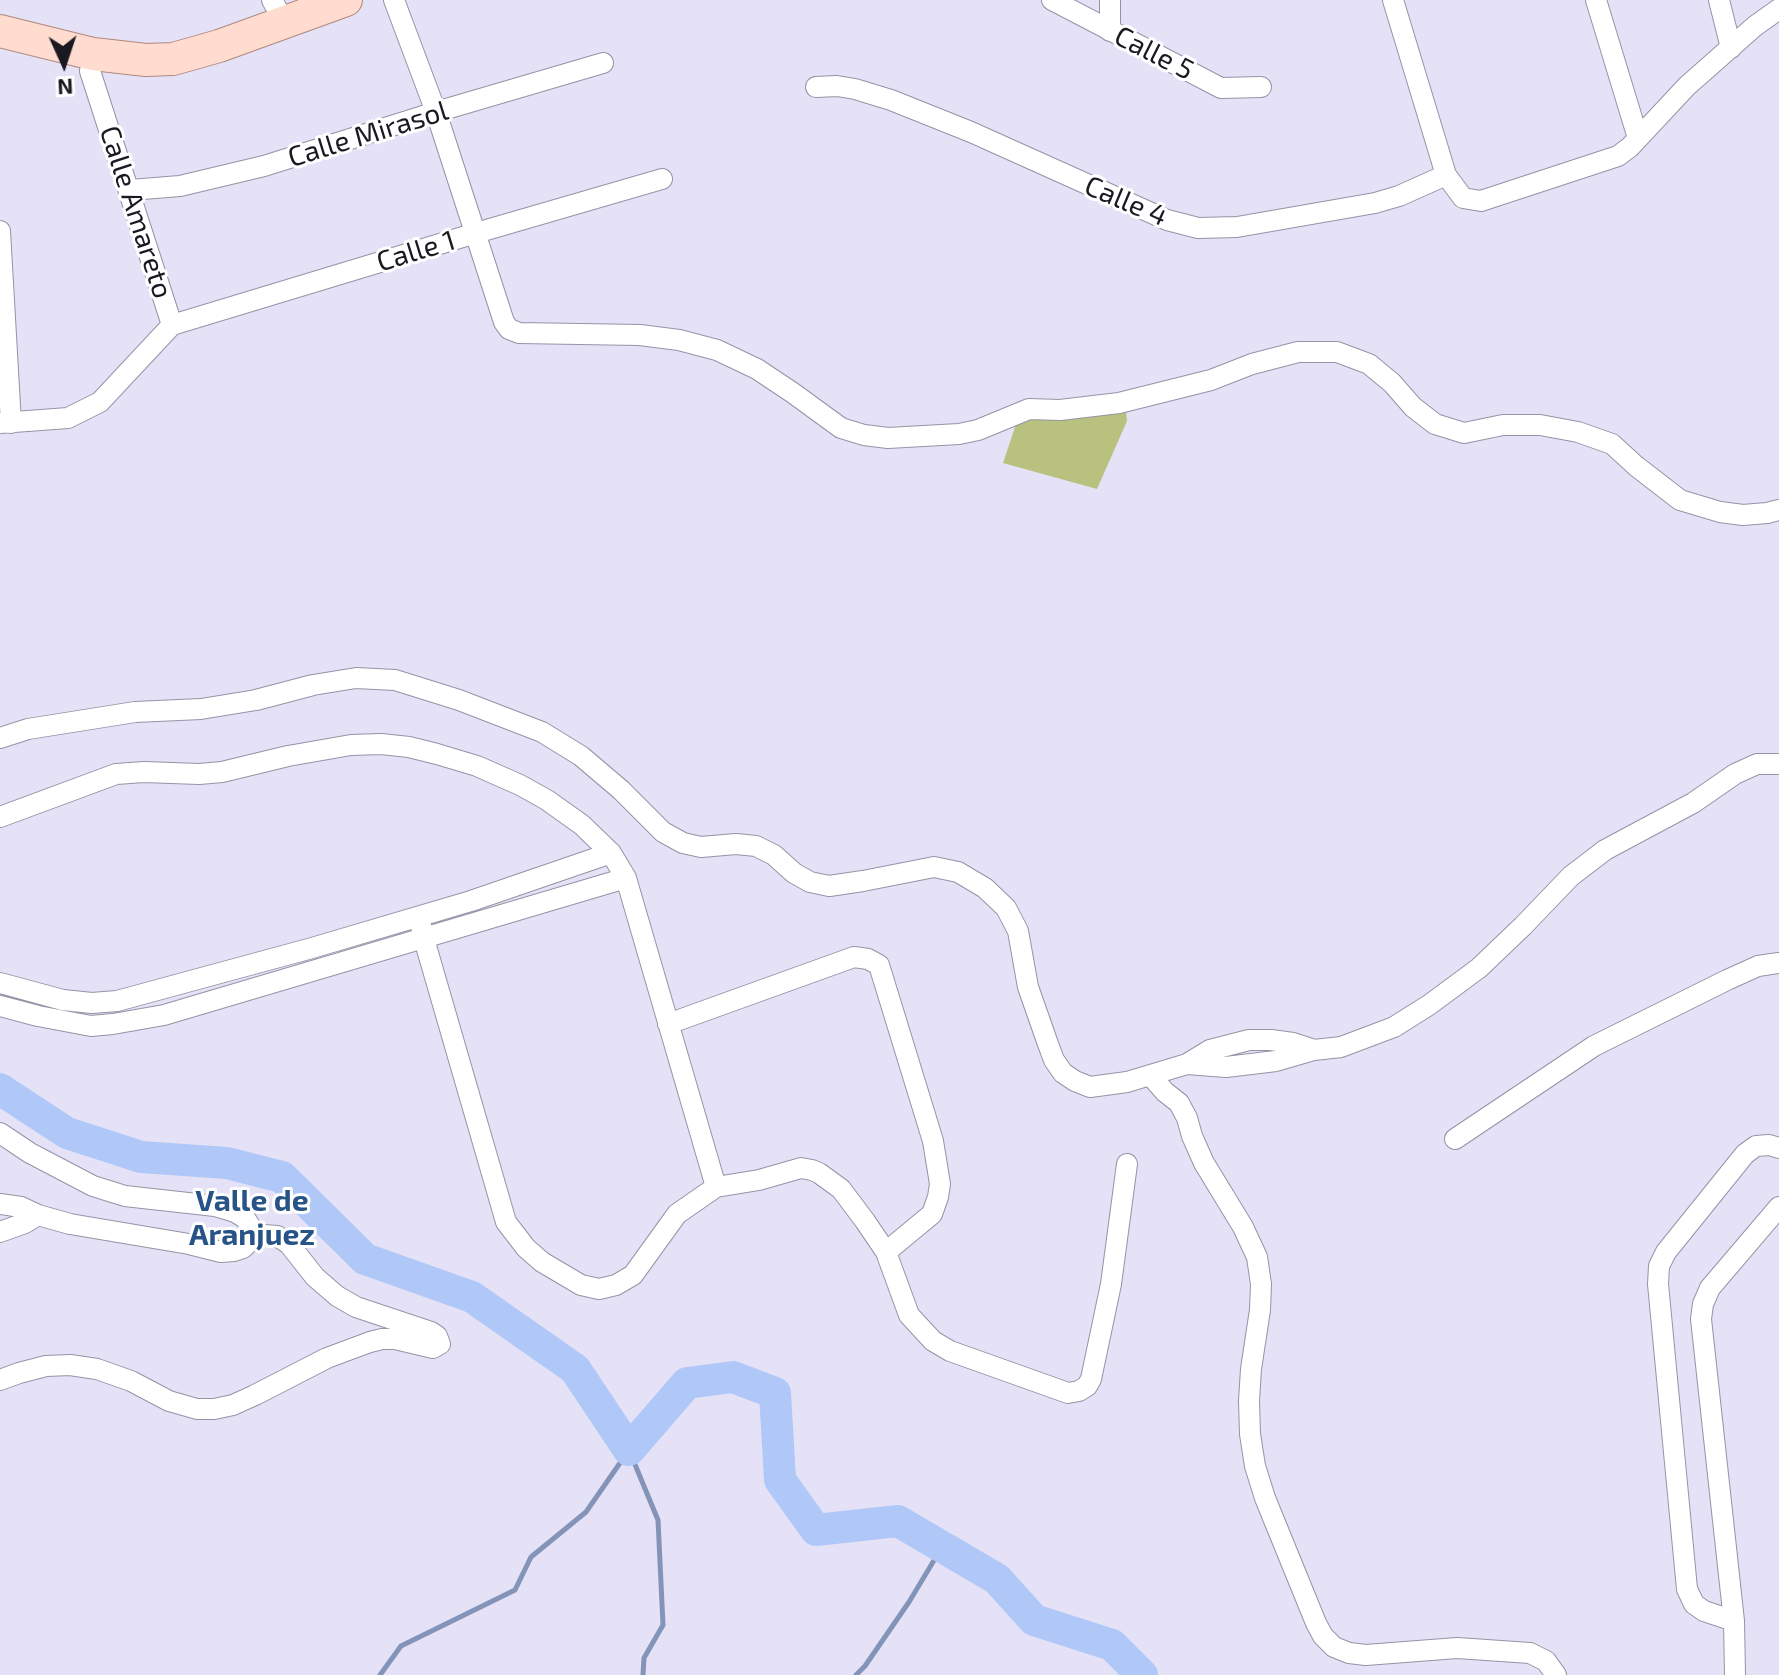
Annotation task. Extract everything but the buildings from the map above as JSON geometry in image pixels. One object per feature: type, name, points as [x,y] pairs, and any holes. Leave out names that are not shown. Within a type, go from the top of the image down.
[{"type":"main road","points":[[0,31],[93,54],[146,60],[173,59],[219,46],[278,12],[346,0]]},
{"type":"street","points":[[394,0],[436,112],[504,322],[509,329],[519,333],[640,335],[679,340],[717,350],[757,369],[841,428],[888,438],[959,434],[978,430],[1029,409],[1060,410],[1119,403],[1211,380],[1252,364],[1298,352],[1337,352],[1369,364],[1435,424],[1464,433],[1503,425],[1540,425],[1578,432],[1612,444],[1680,500],[1732,514],[1779,510]]},
{"type":"street","name":"Calle 5","points":[[1052,0],[1221,88],[1261,87]]},
{"type":"street","points":[[1110,0],[1110,31]]},
{"type":"street","points":[[1393,0],[1446,175],[1463,198],[1481,201],[1618,156],[1687,86],[1779,9]]},
{"type":"street","points":[[1596,0],[1638,138]]},
{"type":"street","points":[[1719,0],[1731,48]]},
{"type":"street","name":"Calle Amareto","points":[[93,54],[90,71],[172,325]]},
{"type":"street","name":"Calle Mirasol","points":[[130,190],[180,186],[264,166],[603,63]]},
{"type":"street","name":"Calle 4","points":[[816,87],[855,89],[891,100],[971,132],[1167,220],[1198,228],[1237,227],[1375,203],[1446,175]]},
{"type":"street","name":"Calle 1","points":[[172,325],[662,179]]},
{"type":"street","points":[[0,231],[6,423],[68,418],[100,402],[172,325]]},
{"type":"street","points":[[0,738],[28,729],[135,712],[201,709],[256,700],[313,685],[356,678],[395,680],[459,700],[542,732],[581,756],[663,832],[683,843],[701,847],[756,846],[774,855],[794,873],[810,882],[829,886],[934,867],[958,872],[985,888],[1006,908],[1018,931],[1028,987],[1054,1060],[1063,1073],[1090,1087],[1109,1086],[1187,1064],[1226,1067],[1276,1061],[1368,1038],[1406,1020],[1479,968],[1571,876],[1605,850],[1693,803],[1735,774],[1757,764],[1779,764]]},
{"type":"street","points":[[0,817],[116,774],[222,772],[351,745],[409,747],[477,766],[520,785],[570,817],[611,853],[626,878],[716,1187]]},
{"type":"street","points":[[0,983],[63,1000],[92,1003],[117,1001],[419,917],[611,853]]},
{"type":"street","points":[[0,1006],[91,1026],[164,1015],[626,878]]},
{"type":"street","points":[[419,917],[506,1222],[526,1248],[542,1262],[581,1285],[599,1289],[616,1285],[633,1275],[677,1214],[716,1187],[759,1180],[801,1168],[819,1173],[841,1189],[886,1252],[909,1315],[933,1341],[950,1351],[1068,1393],[1079,1391],[1087,1386],[1094,1365],[1111,1284],[1127,1164]]},
{"type":"street","points":[[668,1024],[854,957],[879,965],[933,1141],[940,1184],[932,1214],[886,1252]]},
{"type":"street","points":[[1455,1139],[1594,1046],[1737,975],[1758,966],[1779,963]]},
{"type":"street","points":[[1151,1076],[1179,1103],[1204,1163],[1243,1227],[1257,1257],[1261,1284],[1260,1310],[1249,1401],[1255,1466],[1265,1498],[1323,1636],[1334,1647],[1366,1655],[1457,1648],[1530,1653],[1546,1661],[1556,1675]]},
{"type":"street","points":[[0,1133],[30,1153],[93,1186],[125,1196],[215,1206],[235,1212],[245,1218],[251,1234],[243,1248],[221,1252],[70,1224],[21,1207],[0,1204]]},
{"type":"street","points":[[1734,1621],[1704,1611],[1694,1604],[1687,1589],[1658,1284],[1659,1266],[1666,1252],[1745,1154],[1756,1146],[1779,1148]]},
{"type":"street","points":[[1735,1675],[1734,1621],[1701,1319],[1710,1288],[1779,1207]]},
{"type":"street","points":[[0,1232],[38,1215]]},
{"type":"street","points":[[0,1380],[46,1366],[70,1365],[97,1369],[131,1381],[169,1401],[197,1409],[214,1409],[233,1405],[327,1358],[370,1342],[395,1339],[433,1348],[440,1344],[431,1332],[356,1307],[337,1296],[315,1277],[289,1244],[277,1236],[251,1234]]},
{"type":"green space","points":[[1126,411],[1127,421],[1097,489],[1003,463],[1018,418]]},
{"type":"waterway","points":[[0,1089],[67,1133],[141,1157],[227,1163],[282,1177],[365,1259],[472,1297],[575,1369],[629,1450],[687,1383],[733,1377],[775,1393],[780,1480],[816,1530],[898,1521],[997,1579],[1034,1620],[1112,1645],[1142,1675]]},
{"type":"waterway","points":[[629,1450],[658,1520],[663,1625],[644,1658],[643,1675]]},
{"type":"waterway","points":[[380,1675],[401,1646],[515,1590],[531,1557],[586,1512],[629,1450]]},
{"type":"waterway","points":[[856,1675],[909,1602],[942,1547]]},
{"type":"district","name":"Valle de Aranjuez","points":[[252,1218]]}]
